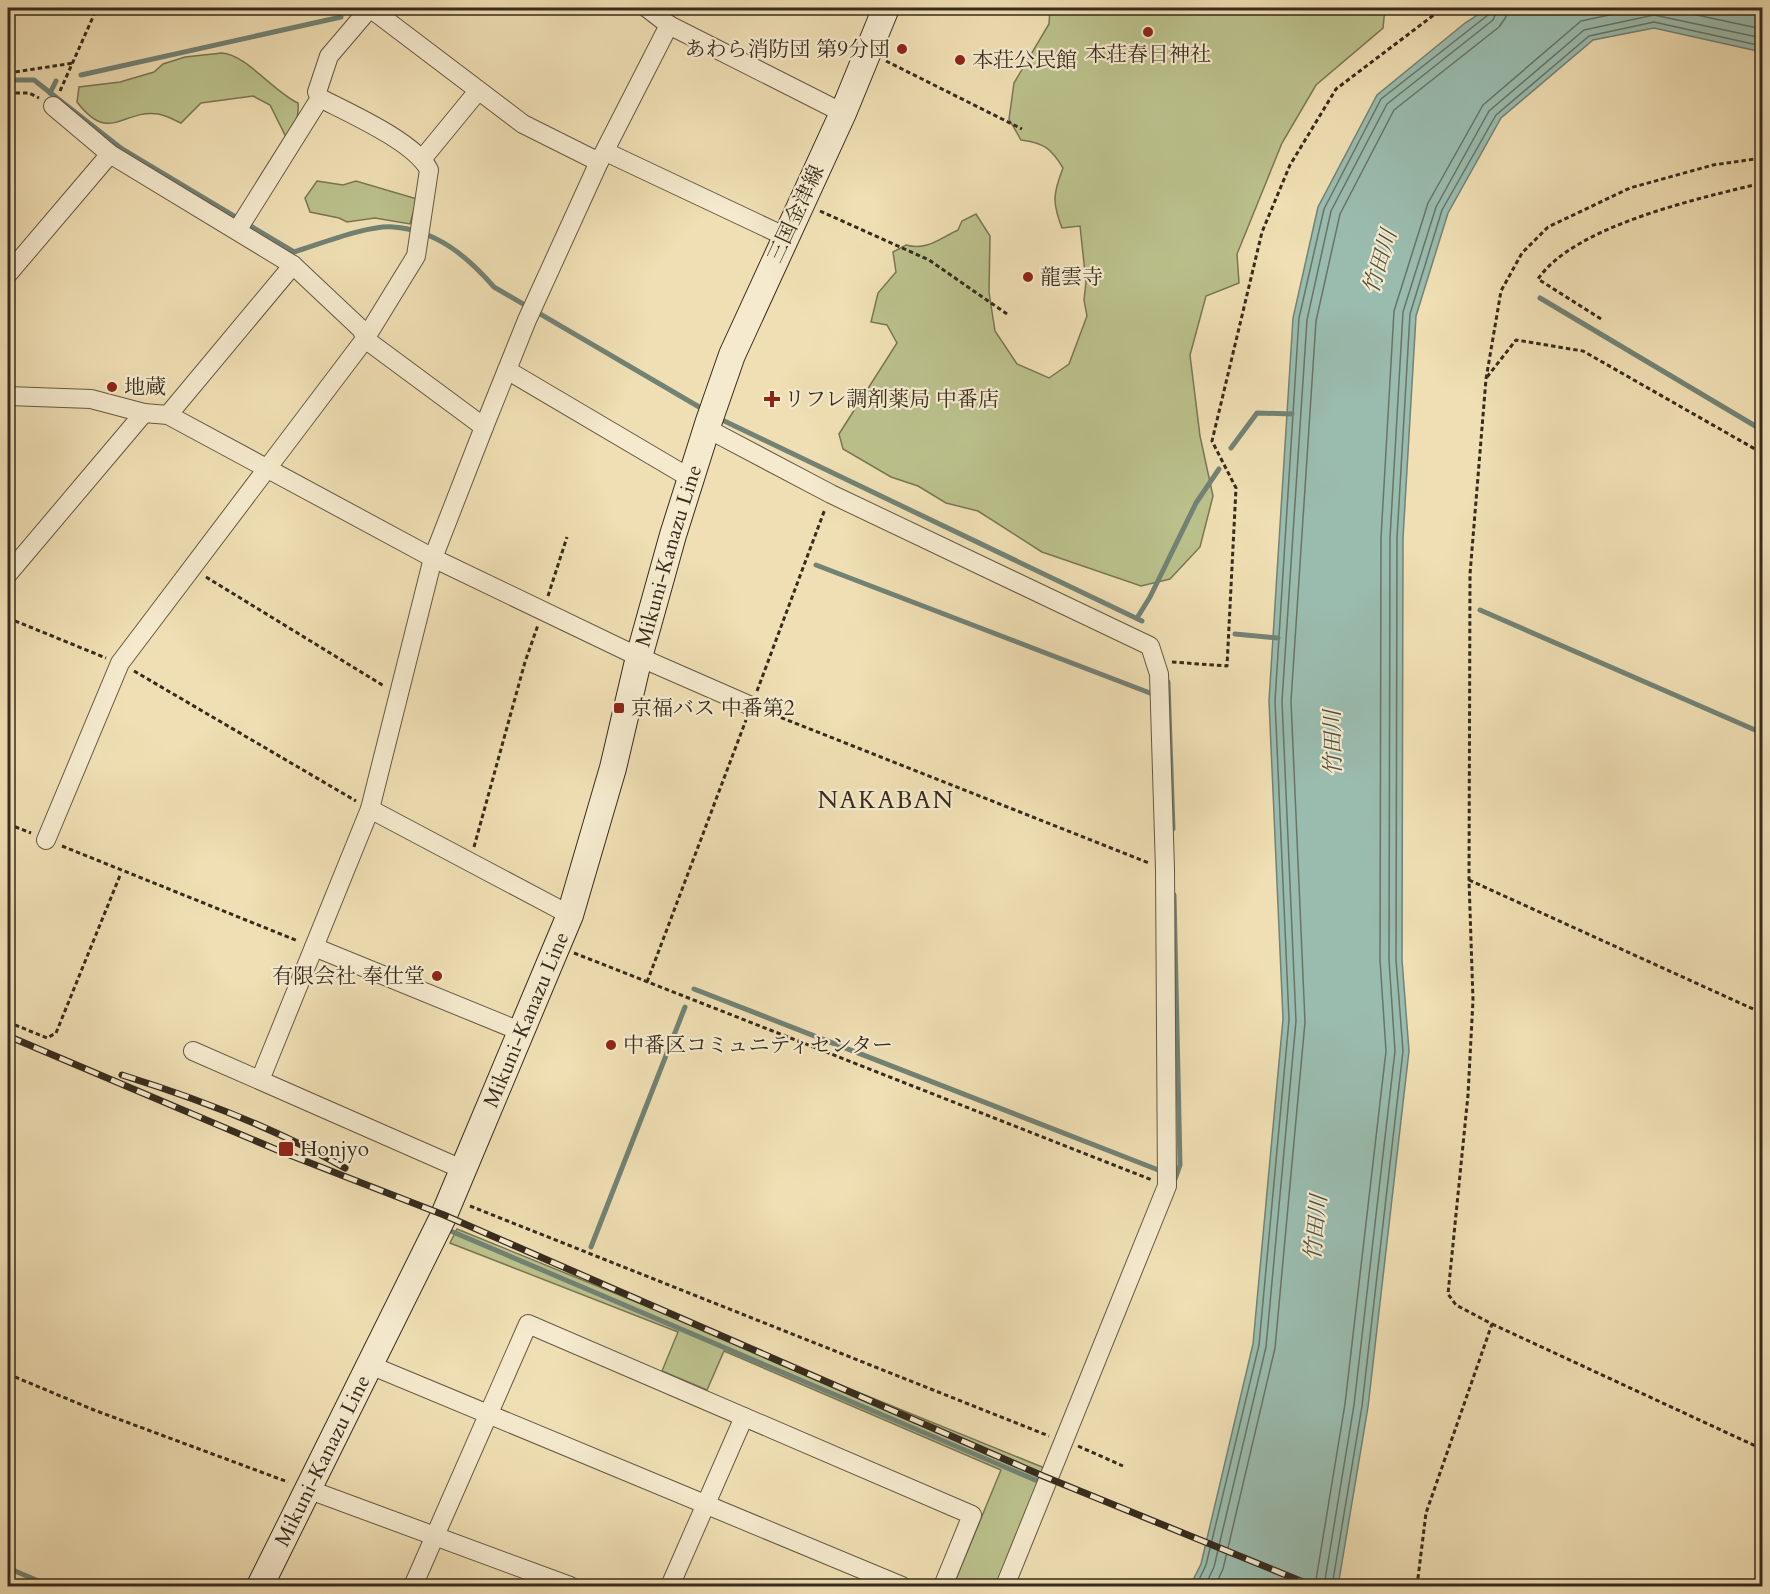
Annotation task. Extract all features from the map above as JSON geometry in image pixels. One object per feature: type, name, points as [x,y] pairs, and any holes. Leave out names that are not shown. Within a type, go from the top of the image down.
[{"type":"main road","name":"三国金津線","points":[[710,419],[732,355],[784,236],[843,113],[886,8]]},
{"type":"main road","name":"Mikuni-Kanazu Line","points":[[260,1587],[310,1490],[452,1198],[570,915],[613,768],[639,657],[690,478],[710,419]]},
{"type":"street","points":[[46,840],[120,663],[365,339],[416,256],[429,170],[423,158],[369,123],[320,98],[317,92],[329,56],[370,8],[523,123],[784,236]]},
{"type":"street","points":[[647,8],[669,25],[843,113]]},
{"type":"street","points":[[260,1080],[370,809],[433,558],[525,326],[603,157],[669,25]]},
{"type":"street","points":[[423,158],[478,91]]},
{"type":"street","points":[[241,223],[320,98]]},
{"type":"street","points":[[53,106],[110,154],[241,223],[293,265],[362,330],[365,339],[484,427]]},
{"type":"street","points":[[8,274],[110,154]]},
{"type":"street","points":[[168,415],[293,265]]},
{"type":"street","points":[[507,370],[690,478]]},
{"type":"street","points":[[8,396],[91,399],[144,413],[168,415],[267,466],[433,558],[639,657],[752,706]]},
{"type":"street","points":[[8,574],[144,413]]},
{"type":"street","points":[[710,419],[831,494],[1150,646],[1159,674],[1165,869],[1167,1186],[1005,1587]]},
{"type":"street","points":[[370,809],[570,915]]},
{"type":"street","points":[[314,947],[522,1032]]},
{"type":"street","points":[[193,1051],[464,1170]]},
{"type":"street","points":[[413,1587],[487,1413],[528,1324],[972,1515],[942,1587]]},
{"type":"street","points":[[370,1365],[902,1587]]},
{"type":"street","points":[[670,1587],[744,1417]]},
{"type":"street","points":[[310,1490],[570,1587]]},
{"type":"path","points":[[61,89],[97,8]]},
{"type":"path","points":[[1150,646],[1168,661],[1227,666],[1236,488],[1212,441],[1262,232],[1290,165],[1336,89],[1443,8]]},
{"type":"path","points":[[868,52],[1022,129]]},
{"type":"path","points":[[8,73],[74,63]]},
{"type":"path","points":[[8,93],[29,93],[53,106]]},
{"type":"path","points":[[1762,158],[1713,165],[1630,188],[1548,227],[1522,253],[1501,291],[1486,379],[1470,574],[1469,880],[1473,1000],[1471,1047],[1448,1294],[1456,1305],[1492,1324],[1762,1449]]},
{"type":"path","points":[[1601,319],[1538,279],[1547,265],[1570,249],[1597,236],[1679,203],[1762,183]]},
{"type":"path","points":[[801,203],[929,260],[1007,314]]},
{"type":"path","points":[[1486,379],[1516,340],[1583,351],[1762,453]]},
{"type":"path","points":[[647,982],[831,494]]},
{"type":"path","points":[[469,863],[525,662],[567,537]]},
{"type":"path","points":[[191,568],[399,694]]},
{"type":"path","points":[[8,618],[120,663],[370,809]]},
{"type":"path","points":[[752,706],[1165,869]]},
{"type":"path","points":[[8,824],[122,872],[314,947]]},
{"type":"path","points":[[8,1022],[47,1038],[56,1033],[122,872]]},
{"type":"path","points":[[1469,880],[1762,1013]]},
{"type":"path","points":[[556,946],[1167,1186]]},
{"type":"path","points":[[452,1198],[632,1273],[1065,1441],[1123,1466]]},
{"type":"path","points":[[1417,1587],[1426,1513],[1492,1324]]},
{"type":"path","points":[[8,1374],[94,1410],[310,1490]]},
{"type":"path","points":[[8,1579],[26,1587]]},
{"type":"green space","points":[[1050,8],[1385,8],[1383,28],[1316,85],[1282,143],[1237,254],[1239,283],[1206,296],[1190,355],[1200,436],[1213,496],[1200,547],[1170,579],[1141,586],[1042,552],[978,511],[946,503],[918,486],[891,477],[843,449],[839,434],[897,343],[887,325],[871,322],[878,293],[896,272],[893,252],[906,245],[920,246],[933,243],[958,230],[962,221],[976,214],[990,236],[989,292],[995,331],[1017,364],[1049,378],[1069,364],[1087,316],[1080,226],[1062,228],[1059,219],[1055,198],[1063,168],[1059,161],[1051,151],[1041,145],[1021,140],[1009,119],[1014,83],[1049,24]]},
{"type":"green space","points":[[222,53],[231,55],[250,66],[279,91],[298,103],[296,121],[286,137],[270,105],[253,96],[201,103],[181,123],[167,116],[146,114],[108,123],[88,115],[77,102],[79,87],[120,82],[154,72],[163,64],[185,57]]},
{"type":"green space","points":[[317,181],[343,185],[356,181],[417,199],[410,224],[375,218],[347,222],[310,212],[305,198]]},
{"type":"green space","points":[[457,1229],[1047,1469],[1001,1586],[973,1586],[956,1579],[1001,1470],[724,1351],[707,1390],[662,1371],[678,1332],[450,1243]]},
{"type":"water","name":"竹田川","points":[[1488,8],[1762,8],[1762,52],[1654,28],[1593,40],[1501,118],[1448,213],[1416,316],[1403,538],[1402,960],[1409,1051],[1368,1407],[1338,1586],[1190,1586],[1201,1564],[1253,1344],[1283,1019],[1269,701],[1293,318],[1318,207],[1377,95],[1465,23]]},
{"type":"waterway","points":[[81,75],[341,17]]},
{"type":"waterway","points":[[8,80],[34,80],[122,149],[294,252],[344,236],[383,227],[409,229],[437,239],[462,255],[494,287],[706,411]]},
{"type":"waterway","points":[[50,93],[56,81]]},
{"type":"waterway","points":[[1540,298],[1762,430]]},
{"type":"waterway","points":[[1231,448],[1257,413],[1292,414]]},
{"type":"waterway","points":[[716,417],[1142,621]]},
{"type":"waterway","points":[[1137,618],[1150,597],[1196,503],[1219,469]]},
{"type":"waterway","points":[[816,565],[1150,693]]},
{"type":"waterway","points":[[1480,610],[1762,733]]},
{"type":"waterway","points":[[1235,634],[1278,638]]},
{"type":"waterway","points":[[1168,682],[1173,829]]},
{"type":"waterway","points":[[1174,895],[1180,1165],[1174,1182]]},
{"type":"waterway","points":[[694,989],[1161,1171]]},
{"type":"waterway","points":[[591,1247],[685,1007]]},
{"type":"waterway","points":[[453,1232],[1040,1482]]},
{"type":"waterway","points":[[8,1568],[50,1586]]},
{"type":"railway","points":[[8,1036],[282,1152],[444,1215],[1043,1476],[1313,1586]]},
{"type":"railway","points":[[122,1075],[264,1127],[345,1168]]},
{"type":"place","name":"本荘春日神社","points":[[1148,32]]},
{"type":"place","name":"あわら消防団 第9分団","points":[[902,49]]},
{"type":"place","name":"本荘公民館","points":[[960,60]]},
{"type":"place","name":"龍雲寺","points":[[1028,277]]},
{"type":"place","name":"地蔵","points":[[112,387]]},
{"type":"place","name":"リフレ調剤薬局 中番店","points":[[772,399]]},
{"type":"place","name":"京福バス 中番第2","points":[[619,708]]},
{"type":"place","name":"有限会社 奉仕堂","points":[[437,976]]},
{"type":"place","name":"中番区コミュニティセンター","points":[[611,1045]]},
{"type":"place","name":"Honjyo","points":[[286,1149]]},
{"type":"district","name":"NAKABAN","points":[[886,800]]}]
